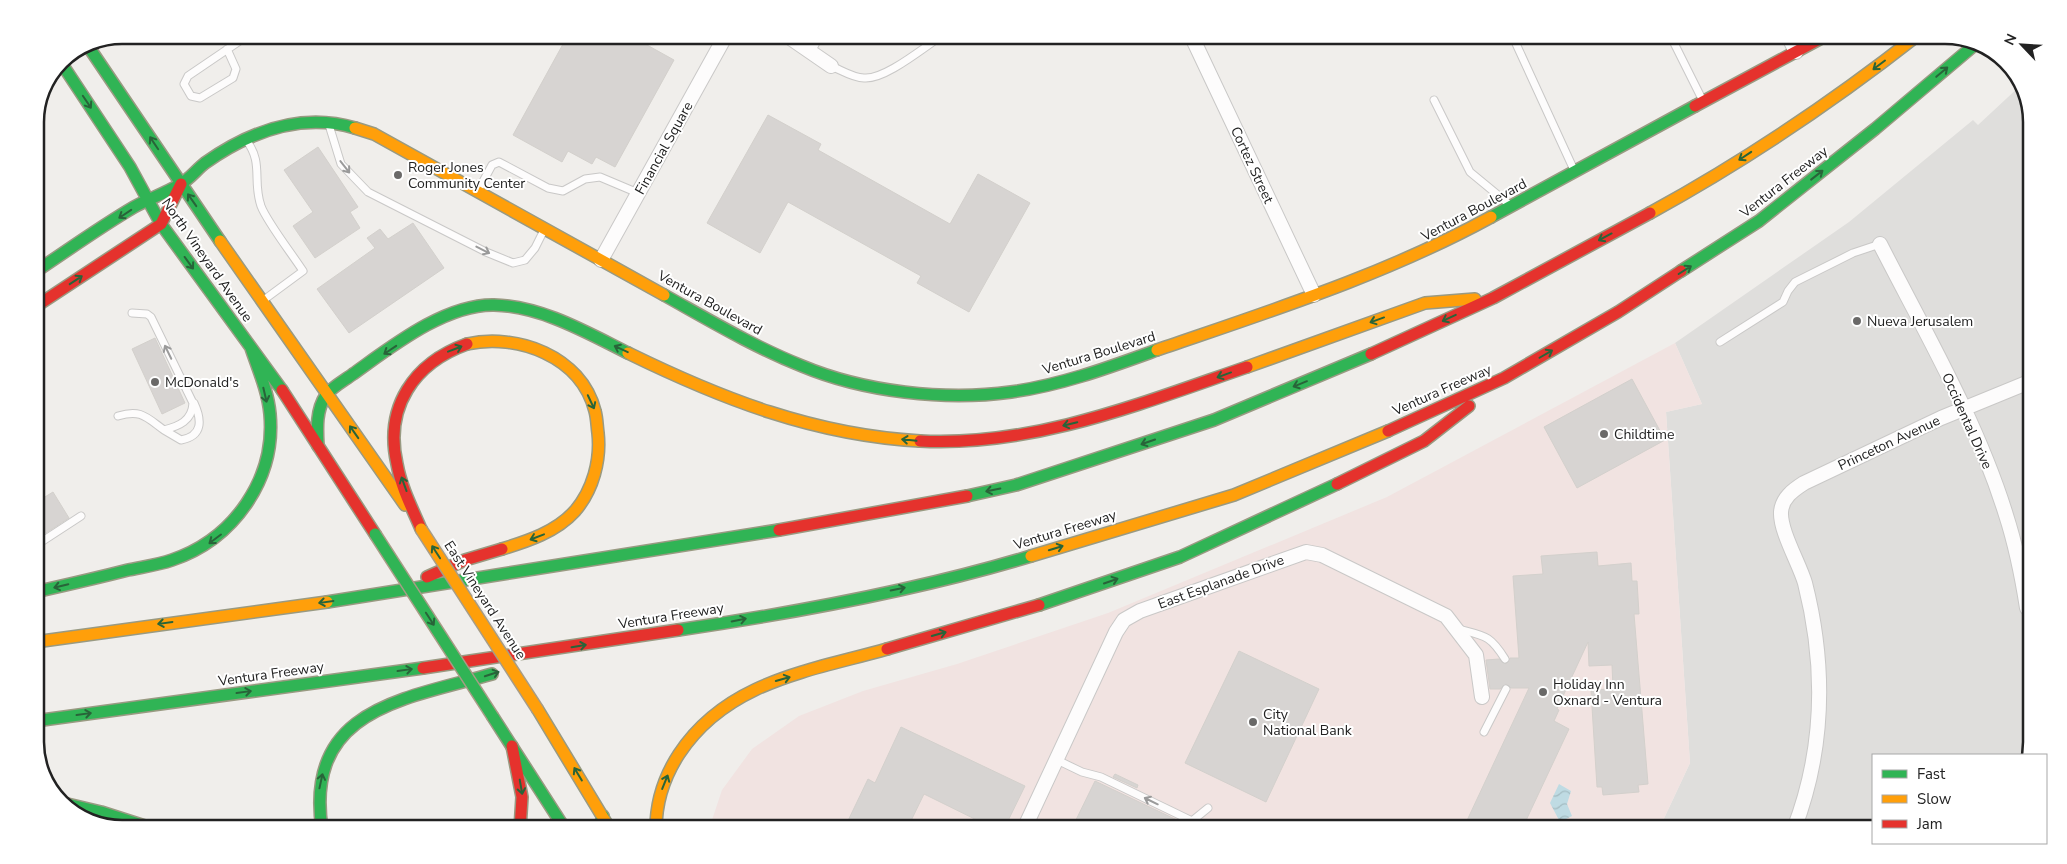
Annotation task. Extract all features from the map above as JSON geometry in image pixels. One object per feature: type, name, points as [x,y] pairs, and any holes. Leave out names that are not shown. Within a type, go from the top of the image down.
[{"type":"main road","name":"Ventura Boulevard","points":[[181,184],[205,164],[245,139],[281,124],[305,121],[352,126],[374,134],[751,343],[803,367],[856,383],[890,390],[937,395],[1011,392],[1087,375],[1314,296],[1403,262],[1512,207],[1703,101],[1811,44]]},
{"type":"main road","points":[[44,641],[394,592],[736,538],[919,506],[1016,486],[1214,420],[1350,364],[1493,298],[1706,182],[1869,73],[1906,44]]},
{"type":"main road","name":"Ventura Freeway","points":[[44,720],[530,653],[707,626],[979,572],[1234,495],[1408,422],[1504,378],[1618,312],[1759,221],[1875,129],[1970,48]]},
{"type":"main road","name":"North Vineyard Avenue","points":[[91,50],[203,217],[327,393]]},
{"type":"main road","name":"North Vineyard Avenue","points":[[65,69],[130,168],[161,224],[291,402],[318,446]]},
{"type":"main road","points":[[44,266],[146,200],[181,184]]},
{"type":"main road","points":[[44,301],[161,224],[181,184]]},
{"type":"main road","points":[[559,820],[318,446],[315,420],[318,409],[327,393],[432,321],[474,306],[501,305],[528,310],[566,324],[754,408],[803,423],[865,435],[924,441],[984,439],[1040,431],[1124,411],[1425,303],[1493,298]]},
{"type":"main road","points":[[394,592],[465,560],[510,548],[545,534],[574,511],[596,475],[600,443],[595,409],[583,386],[564,364],[540,349],[518,342],[492,338],[471,343],[442,354],[420,371],[405,394],[396,422],[395,456],[421,530]]},
{"type":"main road","points":[[44,590],[172,560],[190,554],[220,535],[240,515],[259,483],[270,443],[270,414],[251,348]]},
{"type":"main road","points":[[657,820],[660,794],[684,746],[703,723],[740,695],[776,681],[1062,598],[1180,557],[1279,513],[1424,440],[1504,378]]},
{"type":"main road","name":"East Vineyard Avenue","points":[[327,393],[421,530],[538,710],[605,820]]},
{"type":"main road","points":[[321,820],[318,796],[323,772],[332,750],[356,722],[388,704],[498,672],[530,653]]},
{"type":"main road","points":[[512,746],[522,797],[521,820]]},
{"type":"main road","points":[[78,806],[126,820]]},
{"type":"main road","points":[[602,820],[603,816]]},
{"type":"street","name":"Financial Square","points":[[601,260],[721,44]]},
{"type":"street","points":[[799,44],[831,66]]},
{"type":"street","name":"Cortez Street","points":[[1194,44],[1314,296]]},
{"type":"street","points":[[1792,44],[1796,52]]},
{"type":"street","name":"Occidental Drive","points":[[1880,244],[1963,408],[2006,515],[2023,584]]},
{"type":"street","name":"Princeton Avenue","points":[[1797,820],[1812,770],[1819,731],[1821,699],[1819,656],[1814,617],[1803,575],[1781,520],[1783,503],[1794,489],[1804,483],[1963,408],[2023,384]]},
{"type":"street","name":"East Esplanade Drive","points":[[1028,820],[1116,632],[1124,620],[1149,608],[1306,552],[1322,555],[1446,616],[1476,655],[1482,697]]},
{"type":"lane","points":[[228,49],[236,69],[233,78],[200,98],[191,96],[184,84],[188,76],[235,44]]},
{"type":"lane","points":[[811,52],[815,44]]},
{"type":"lane","points":[[831,66],[862,78],[873,78],[885,73],[929,44]]},
{"type":"lane","points":[[1516,44],[1575,173]]},
{"type":"lane","points":[[1674,44],[1703,101]]},
{"type":"lane","points":[[1434,100],[1470,172],[1512,207]]},
{"type":"lane","points":[[328,122],[341,164],[368,192],[486,252],[513,263],[525,260],[535,248],[545,229]]},
{"type":"lane","points":[[245,139],[252,148],[258,163],[257,183],[261,206],[303,271],[262,300]]},
{"type":"lane","points":[[478,192],[492,165],[499,162],[548,188],[563,191],[585,178],[600,178],[638,193]]},
{"type":"lane","points":[[1720,342],[1783,302],[1795,282],[1853,253],[1880,244]]},
{"type":"lane","points":[[118,416],[134,412],[149,419],[181,440],[195,435],[199,430],[200,417],[151,317],[147,314],[132,313]]},
{"type":"lane","points":[[164,430],[176,427],[188,419],[194,403]]},
{"type":"lane","points":[[44,540],[81,516]]},
{"type":"lane","points":[[1457,629],[1478,634],[1494,641],[1505,658]]},
{"type":"lane","points":[[1484,732],[1506,689]]},
{"type":"lane","points":[[1057,760],[1082,772],[1101,777],[1190,820]]},
{"type":"lane","points":[[1193,820],[1208,808]]},
{"type":"shaded area","points":[[2016,90],[2022,106],[2023,116],[2022,754],[1872,754],[1872,820],[1663,820],[1690,763],[1666,412],[1702,404],[1675,343],[1849,222],[1973,120],[1978,125]]},
{"type":"shaded area","points":[[1675,343],[1702,404],[1666,412],[1690,763],[1663,820],[712,820],[722,790],[752,749],[799,716],[863,691],[957,664],[1108,613],[1387,497]]},
{"type":"water","points":[[1559,784],[1571,791],[1567,804],[1572,816],[1559,820],[1550,803]]},
{"type":"building","points":[[563,44],[645,44],[674,60],[615,167],[596,157],[592,164],[568,151],[562,162],[513,135]]},
{"type":"building","points":[[768,115],[821,144],[818,150],[950,224],[978,174],[1030,203],[969,312],[917,283],[921,276],[788,202],[760,253],[707,223]]},
{"type":"building","points":[[318,147],[358,207],[350,212],[360,228],[315,258],[293,226],[313,212],[284,170]]},
{"type":"building","points":[[413,223],[444,268],[349,333],[317,289],[375,248],[367,238],[380,229],[388,239]]},
{"type":"building","points":[[155,338],[185,403],[162,414],[132,349]]},
{"type":"building","name":"Childtime","points":[[1632,379],[1665,440],[1577,488],[1544,427]]},
{"type":"building","points":[[53,492],[69,518],[44,534],[44,498]]},
{"type":"building","name":"Holiday Inn Oxnard - Ventura","points":[[1597,552],[1598,566],[1631,563],[1632,581],[1637,581],[1639,614],[1634,614],[1648,784],[1638,785],[1639,792],[1603,795],[1602,787],[1597,787],[1591,691],[1613,688],[1612,665],[1589,666],[1588,642],[1557,709],[1559,710],[1554,721],[1569,729],[1526,820],[1467,820],[1529,688],[1511,688],[1506,684],[1500,689],[1490,689],[1486,660],[1499,659],[1506,664],[1510,658],[1519,658],[1513,576],[1543,574],[1541,556]]},
{"type":"building","points":[[1239,651],[1319,689],[1266,802],[1185,763]]},
{"type":"building","points":[[901,727],[1025,786],[1008,820],[977,820],[924,794],[911,820],[848,820],[868,779],[875,783]]},
{"type":"building","points":[[1115,774],[1138,785],[1137,788],[1113,777]]},
{"type":"building","points":[[1095,781],[1177,820],[1076,820]]},
{"type":"traffic: fast","points":[[1681,271],[1759,221],[1875,129],[1970,48]]},
{"type":"traffic: fast","points":[[91,50],[220,241]]},
{"type":"traffic: fast","points":[[65,69],[130,167],[161,224],[282,390]]},
{"type":"traffic: fast","points":[[1491,217],[1695,106]]},
{"type":"traffic: fast","points":[[44,266],[139,204],[183,183],[205,163],[239,142],[276,128],[295,124],[315,122],[355,128]]},
{"type":"traffic: fast","points":[[664,295],[784,359],[826,375],[878,388],[905,392],[932,395],[986,395],[1030,389],[1086,375],[1157,350]]},
{"type":"traffic: fast","points":[[318,446],[317,426],[320,407],[329,392],[401,340],[438,319],[457,312],[475,307],[494,305],[512,306],[529,310],[563,322],[628,353]]},
{"type":"traffic: fast","points":[[44,590],[172,560],[194,550],[232,522],[258,483],[266,461],[270,438],[270,414],[267,397],[251,348]]},
{"type":"traffic: fast","points":[[967,496],[1016,485],[1214,420],[1371,354]]},
{"type":"traffic: fast","points":[[1039,605],[1180,557],[1337,484]]},
{"type":"traffic: fast","points":[[327,602],[779,530]]},
{"type":"traffic: fast","points":[[375,534],[493,717]]},
{"type":"traffic: fast","points":[[678,630],[766,616],[901,590],[1031,556]]},
{"type":"traffic: fast","points":[[44,720],[423,668]]},
{"type":"traffic: fast","points":[[322,820],[321,789],[329,758],[345,734],[367,716],[395,702],[492,674]]},
{"type":"traffic: fast","points":[[493,717],[559,820]]},
{"type":"traffic: fast","points":[[78,806],[126,820]]},
{"type":"traffic: fast","points":[[602,820],[603,816]]},
{"type":"traffic: slow","points":[[1650,213],[1754,152],[1821,107],[1906,44]]},
{"type":"traffic: slow","points":[[355,128],[374,134],[664,295]]},
{"type":"traffic: slow","points":[[1157,350],[1327,291],[1410,257],[1491,217]]},
{"type":"traffic: slow","points":[[220,241],[405,505]]},
{"type":"traffic: slow","points":[[1247,367],[1425,303],[1475,299]]},
{"type":"traffic: slow","points":[[467,344],[486,341],[506,342],[526,346],[562,363],[576,376],[588,392],[596,416],[599,443],[597,464],[587,494],[581,503],[559,525],[532,539],[502,549]]},
{"type":"traffic: slow","points":[[628,353],[698,385],[770,412],[806,423],[843,431],[920,441]]},
{"type":"traffic: slow","points":[[1031,556],[1234,495],[1388,431]]},
{"type":"traffic: slow","points":[[421,529],[538,710]]},
{"type":"traffic: slow","points":[[44,641],[327,602]]},
{"type":"traffic: slow","points":[[656,820],[659,799],[665,780],[679,754],[699,729],[721,710],[746,694],[772,682],[829,664],[887,649]]},
{"type":"traffic: slow","points":[[538,710],[605,820]]},
{"type":"traffic: jam","points":[[1695,106],[1810,44]]},
{"type":"traffic: jam","points":[[44,301],[161,224],[181,184]]},
{"type":"traffic: jam","points":[[1371,354],[1493,298],[1650,213]]},
{"type":"traffic: jam","points":[[1388,431],[1504,378],[1618,312],[1681,271]]},
{"type":"traffic: jam","points":[[421,529],[401,481],[397,464],[394,443],[395,424],[399,406],[407,390],[418,375],[448,352],[467,344]]},
{"type":"traffic: jam","points":[[920,441],[962,441],[1046,430],[1127,408],[1247,367]]},
{"type":"traffic: jam","points":[[282,390],[375,534]]},
{"type":"traffic: jam","points":[[1337,484],[1424,441],[1469,406]]},
{"type":"traffic: jam","points":[[779,530],[967,496]]},
{"type":"traffic: jam","points":[[427,577],[465,560],[502,549]]},
{"type":"traffic: jam","points":[[887,649],[1039,605]]},
{"type":"traffic: jam","points":[[423,668],[678,630]]},
{"type":"traffic: jam","points":[[512,746],[522,797],[521,820]]},
{"type":"place","name":"Roger Jones Community Center","points":[[398,175]]},
{"type":"place","name":"Nueva Jerusalem","points":[[1857,321]]},
{"type":"place","name":"McDonald's","points":[[155,382]]},
{"type":"place","name":"Childtime","points":[[1604,434]]},
{"type":"place","name":"Holiday Inn Oxnard - Ventura","points":[[1543,692]]},
{"type":"place","name":"City National Bank","points":[[1253,722]]}]
